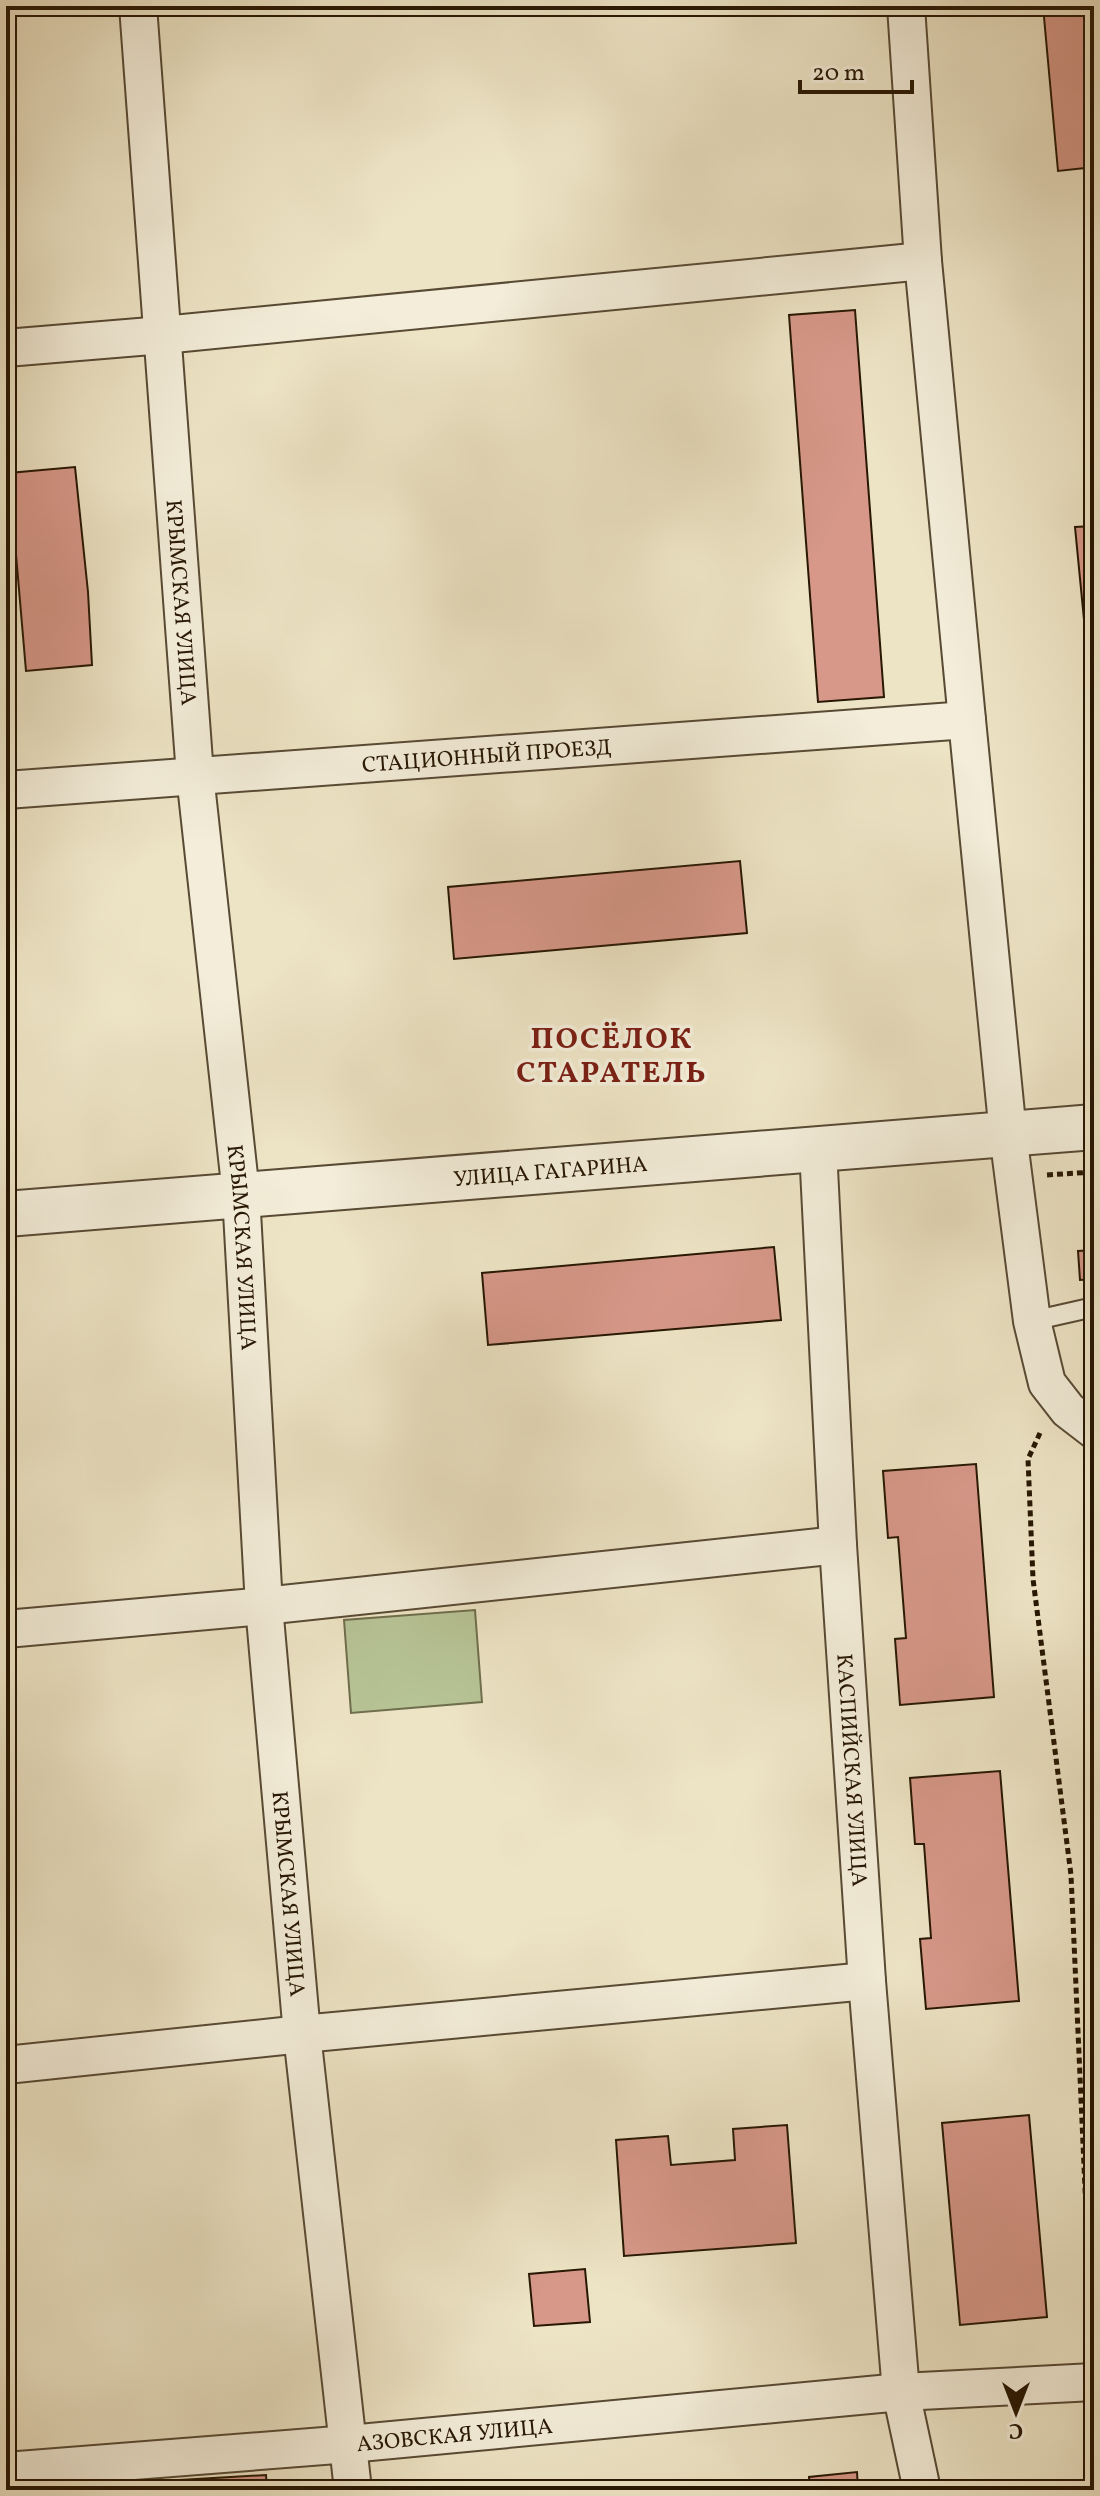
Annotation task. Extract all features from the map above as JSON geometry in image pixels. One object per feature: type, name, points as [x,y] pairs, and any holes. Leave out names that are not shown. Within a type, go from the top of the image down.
[{"type":"street","name":"КРЫМСКАЯ УЛИЦА","points":[[138,6],[195,775],[241,1194],[264,1606],[302,2034],[353,2490]]},
{"type":"street","points":[[906,6],[923,261],[1008,1134],[1032,1321],[1047,1383],[1081,1420]]},
{"type":"street","points":[[6,348],[923,261]]},
{"type":"street","name":"СТАЦИОННЫЙ ПРОЕЗД","points":[[6,790],[967,720]]},
{"type":"street","name":"УЛИЦА ГАГАРИНА","points":[[6,1214],[1094,1127]]},
{"type":"street","name":"КАСПИЙСКАЯ УЛИЦА","points":[[818,1149],[838,1545],[867,1981],[901,2392],[922,2490]]},
{"type":"street","points":[[6,1629],[264,1606],[838,1545]]},
{"type":"street","points":[[6,2065],[867,1981]]},
{"type":"street","name":"АЗОВСКАЯ УЛИЦА","points":[[6,2471],[349,2444],[901,2392],[1094,2382]]},
{"type":"lane","points":[[1032,1321],[1094,1307]]},
{"type":"path","points":[[1081,1420],[1041,1432],[1028,1459],[1033,1579],[1071,1875],[1094,2382]]},
{"type":"green space","points":[[475,1610],[482,1702],[351,1713],[344,1620]]},
{"type":"building","points":[[1043,6],[1094,6],[1094,167],[1058,171]]},
{"type":"building","points":[[855,310],[884,697],[818,702],[789,315]]},
{"type":"building","points":[[75,467],[92,665],[26,671],[9,473]]},
{"type":"building","points":[[1094,526],[1094,723],[1075,527]]},
{"type":"building","points":[[740,861],[747,933],[454,959],[448,887]]},
{"type":"building","points":[[774,1247],[781,1320],[488,1345],[482,1273]]},
{"type":"building","points":[[1094,1250],[1094,1279],[1080,1280],[1078,1251]]},
{"type":"building","points":[[976,1464],[994,1697],[900,1705],[895,1639],[906,1638],[898,1537],[888,1538],[883,1471]]},
{"type":"building","points":[[1000,1771],[1019,2001],[926,2009],[920,1939],[931,1938],[924,1844],[915,1844],[910,1778]]},
{"type":"building","points":[[1029,2115],[1047,2317],[960,2325],[942,2123]]},
{"type":"building","points":[[787,2125],[796,2243],[624,2256],[616,2140],[668,2136],[671,2165],[735,2160],[733,2129]]},
{"type":"building","points":[[585,2269],[590,2322],[534,2326],[529,2274]]},
{"type":"building","points":[[857,2472],[858,2490],[810,2490],[809,2477]]},
{"type":"building","points":[[266,2475],[267,2490],[163,2490],[163,2481]]},
{"type":"district","name":"ПОСЁЛОК СТАРАТЕЛЬ","points":[[612,1055]]}]
